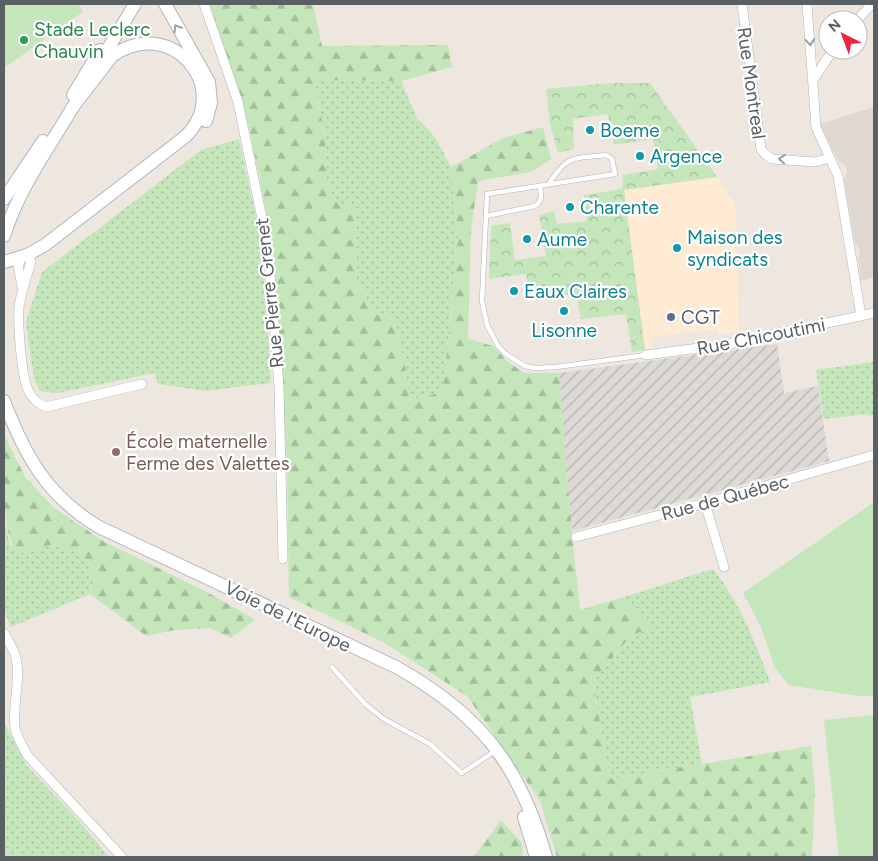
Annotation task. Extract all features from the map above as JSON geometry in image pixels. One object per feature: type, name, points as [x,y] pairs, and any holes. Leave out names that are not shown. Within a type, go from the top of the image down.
[{"type":"main road","points":[[4,236],[26,184],[128,4]]},
{"type":"main road","points":[[4,217],[18,187],[135,4]]},
{"type":"main road","points":[[4,270],[24,260],[46,253],[65,240],[190,143],[205,122],[211,103],[209,82],[165,4]]},
{"type":"main road","points":[[4,199],[68,108],[112,56],[121,49],[135,44],[153,42],[170,48],[183,56],[194,69],[202,89],[203,99],[198,118],[186,136],[24,260],[4,262]]},
{"type":"main road","name":"Voie de l'Europe","points":[[4,401],[17,436],[32,464],[62,501],[81,516],[99,527],[361,651],[426,684],[465,714],[513,775],[529,807],[546,857]]},
{"type":"main road","name":"Voie de l'Europe","points":[[5,422],[24,462],[39,484],[80,523],[218,592],[386,670],[419,687],[459,717],[494,751],[520,803],[536,857]]},
{"type":"street","name":"Rue Pierre Grenet","points":[[204,4],[238,102],[268,248],[279,386],[283,559]]},
{"type":"street","name":"Rue Montreal","points":[[742,4],[761,149],[772,159],[815,162],[830,158]]},
{"type":"street","points":[[807,4],[816,127],[838,176],[861,316]]},
{"type":"street","points":[[814,80],[827,60]]},
{"type":"street","points":[[23,288],[24,260]]},
{"type":"street","points":[[24,260],[19,332],[25,381],[29,392],[37,403],[46,407],[142,384]]},
{"type":"street","name":"Rue Chicoutimi","points":[[646,355],[728,344],[874,313]]},
{"type":"street","name":"Rue de Québec","points":[[576,537],[874,455]]},
{"type":"street","points":[[705,503],[724,567]]},
{"type":"street","points":[[4,633],[14,652],[17,665],[14,706],[15,728],[19,740],[32,762],[122,857]]},
{"type":"lane","points":[[548,185],[565,162],[570,159],[606,155],[612,159],[615,174],[548,185],[487,194],[482,301],[487,325],[498,346],[506,354],[525,366],[535,368],[646,355]]},
{"type":"lane","points":[[486,216],[535,206],[541,198],[540,186]]},
{"type":"lane","points":[[332,667],[365,704],[384,719],[430,744],[462,773],[494,751]]},
{"type":"shaded area","points":[[874,107],[874,277],[861,281],[858,258],[860,254],[858,245],[855,243],[844,180],[847,173],[845,165],[839,162],[820,124]]},
{"type":"shaded area","points":[[717,177],[735,204],[739,332],[718,334],[717,329],[651,337],[652,349],[645,350],[624,190]]},
{"type":"shaded area","points":[[777,344],[784,393],[818,386],[829,461],[572,531],[559,373]]},
{"type":"green space","name":"Stade Leclerc Chauvin","points":[[4,4],[78,4],[83,12],[4,68]]},
{"type":"green space","points":[[210,4],[313,4],[322,46],[448,45],[452,67],[401,81],[314,80],[325,135],[327,185],[338,204],[355,209],[357,281],[372,307],[394,321],[405,364],[409,400],[443,392],[458,237],[451,167],[503,138],[543,127],[551,159],[531,172],[478,181],[471,230],[468,339],[493,346],[507,361],[524,373],[559,373],[580,610],[624,597],[650,629],[631,635],[593,682],[610,779],[811,746],[815,787],[812,857],[557,857],[540,801],[467,696],[383,642],[289,597],[287,476],[274,249],[249,127]]},
{"type":"green space","points":[[314,80],[401,81],[417,118],[435,137],[451,167],[458,237],[443,392],[409,400],[405,364],[394,321],[372,307],[357,281],[355,209],[338,204],[327,185],[325,135]]},
{"type":"green space","points":[[611,83],[650,83],[717,177],[624,190],[645,350],[632,352],[626,314],[581,319],[576,294],[531,300],[526,274],[489,279],[491,226],[510,223],[515,260],[546,256],[539,215],[554,211],[557,224],[587,221],[584,195],[622,189],[623,175],[658,169],[653,139],[614,145],[608,114],[573,119],[574,149],[558,153],[550,124],[546,89]]},
{"type":"green space","points":[[239,139],[262,245],[271,383],[205,391],[158,384],[154,373],[58,393],[40,391],[34,379],[26,322],[42,272],[201,150]]},
{"type":"green space","points":[[874,362],[874,415],[824,419],[816,370]]},
{"type":"green space","points":[[4,434],[25,477],[53,507],[103,541],[205,591],[254,619],[254,621],[231,638],[210,628],[175,630],[146,636],[90,594],[92,567],[79,552],[49,545],[24,553],[16,552],[7,528],[5,513]]},
{"type":"green space","points":[[874,502],[874,696],[858,696],[789,685],[775,668],[761,627],[743,593]]},
{"type":"green space","points":[[4,518],[10,545],[24,553],[49,545],[79,552],[92,567],[90,594],[11,627],[4,611]]},
{"type":"green space","points":[[713,569],[739,609],[770,682],[690,697],[702,764],[610,779],[593,682],[631,635],[649,629],[624,597]]},
{"type":"green space","points":[[874,715],[874,857],[839,857],[824,720]]},
{"type":"green space","points":[[4,722],[27,766],[80,822],[109,857],[4,857]]},
{"type":"green space","points":[[501,820],[522,843],[523,857],[474,857]]},
{"type":"place","name":"Stade Leclerc Chauvin","points":[[24,40]]},
{"type":"place","name":"Boeme","points":[[590,130]]},
{"type":"place","name":"Argence","points":[[640,156]]},
{"type":"place","name":"Charente","points":[[570,207]]},
{"type":"place","name":"Aume","points":[[527,239]]},
{"type":"place","name":"Maison des syndicats","points":[[677,248]]},
{"type":"place","name":"Eaux Claires","points":[[514,291]]},
{"type":"place","name":"Lisonne","points":[[564,311]]},
{"type":"place","name":"CGT","points":[[671,317]]},
{"type":"place","name":"École maternelle Ferme des Valettes","points":[[116,452]]}]
